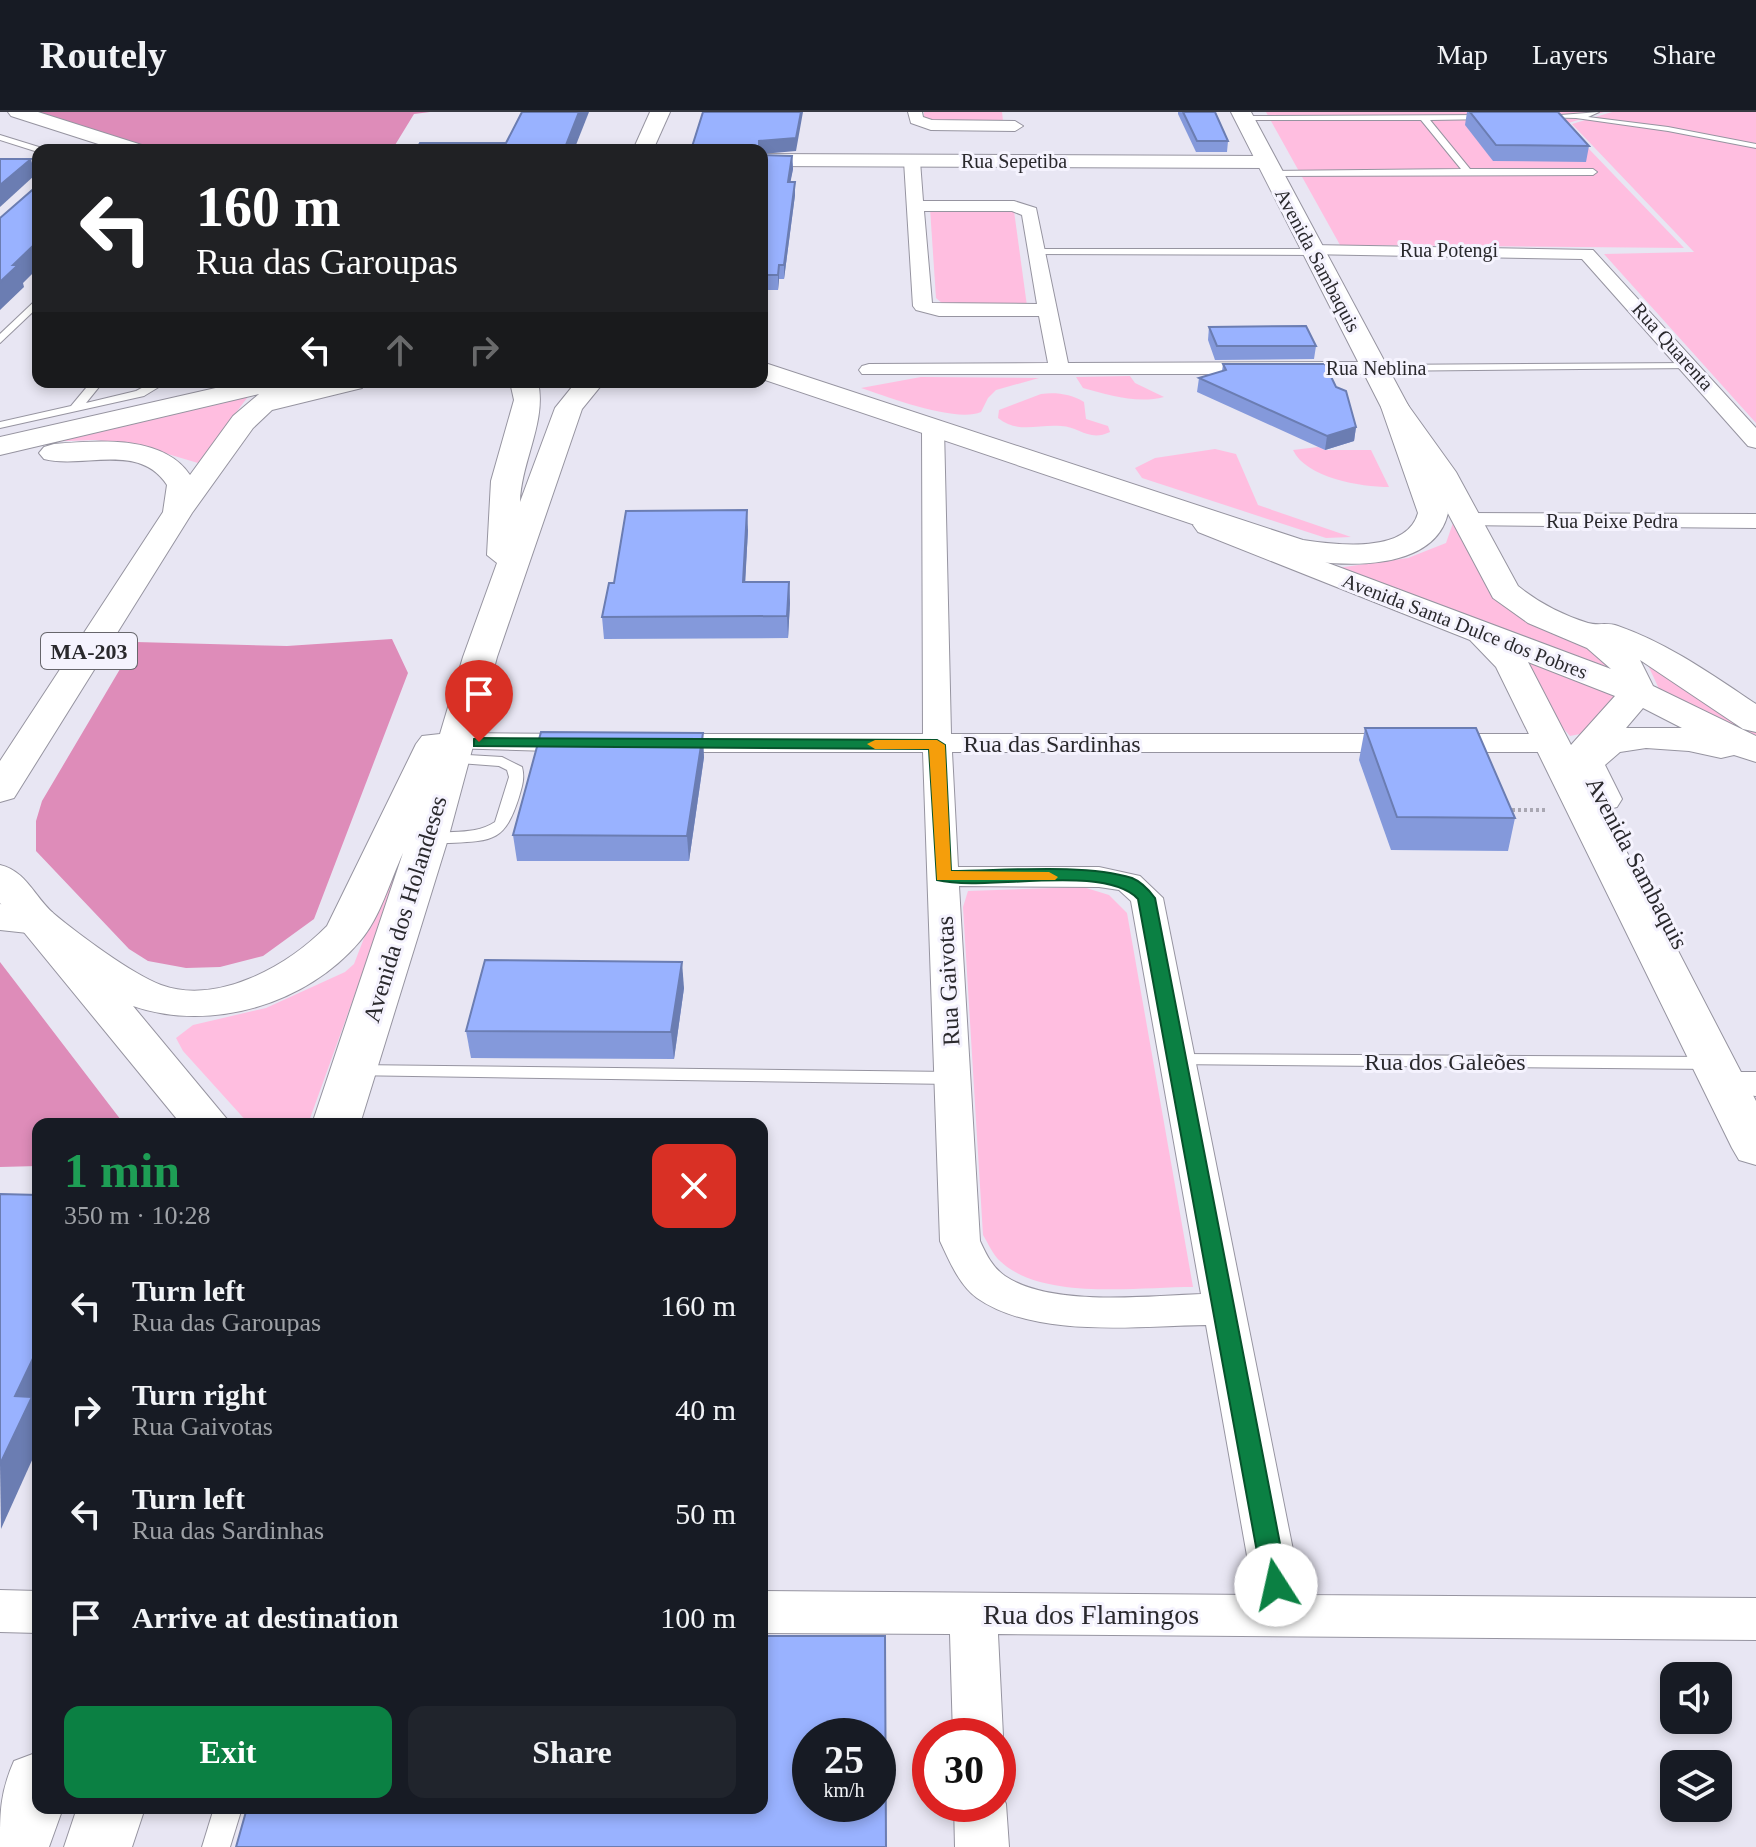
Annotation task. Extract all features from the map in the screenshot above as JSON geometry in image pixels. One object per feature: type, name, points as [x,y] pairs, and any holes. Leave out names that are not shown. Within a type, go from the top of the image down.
[{"type":"main road","points":[[18,112],[119,144]]},
{"type":"main road","points":[[646,144],[660,112]]},
{"type":"main road","name":"Avenida Sambaquis","points":[[1243,115],[1395,407],[1432,507],[1431,527],[1419,539],[1391,549],[1321,552]]},
{"type":"main road","points":[[0,119],[77,144]]},
{"type":"main road","name":"Rua Sepetiba","points":[[768,160],[912,161],[1016,137],[1269,168]]},
{"type":"main road","name":"Avenida Santa Dulce dos Pobres","points":[[768,372],[1282,545],[1321,552]]},
{"type":"main road","points":[[0,446],[251,388]]},
{"type":"main road","name":"MA-203","points":[[0,790],[178,512],[243,422],[259,406],[289,388]]},
{"type":"main road","points":[[259,406],[329,388]]},
{"type":"main road","points":[[502,593],[506,481],[528,400],[525,388]]},
{"type":"main road","name":"Avenida dos Holandeses","points":[[338,1118],[428,839],[480,657],[569,408],[585,388]]},
{"type":"main road","name":"Avenida Sambaquis","points":[[1395,407],[1441,472],[1505,591],[1526,606],[1595,639],[1619,655],[1633,672],[1638,692],[1588,745],[1583,757],[1740,1081],[1756,1148]]},
{"type":"main road","points":[[0,460],[88,451],[143,456],[170,469],[180,480],[183,495],[178,512]]},
{"type":"main road","name":"Avenida Santa Dulce dos Pobres","points":[[1171,508],[1301,564],[1638,692],[1756,751]]},
{"type":"main road","name":"Avenida Santa Dulce dos Pobres","points":[[1526,606],[1642,646],[1756,721]]},
{"type":"main road","name":"Avenida Sambaquis","points":[[1480,631],[1511,663],[1585,811],[1740,1081]]},
{"type":"main road","points":[[18,919],[137,992],[163,999],[192,1003],[229,999],[265,989],[297,974],[330,950],[352,921],[383,848],[480,657]]},
{"type":"main road","points":[[1587,767],[1589,757],[1598,748],[1650,738],[1700,741],[1756,759]]},
{"type":"main road","points":[[0,877],[18,919],[201,1118]]},
{"type":"main road","points":[[15,1847],[32,1800]]},
{"type":"main road","points":[[98,1847],[109,1814]]},
{"type":"street","points":[[915,112],[916,120],[931,125],[1016,137]]},
{"type":"street","points":[[912,161],[923,306],[939,310],[1048,310]]},
{"type":"street","points":[[916,206],[1026,209],[1059,370]]},
{"type":"street","name":"Rua Potengi","points":[[1312,251],[1576,251],[1587,254]]},
{"type":"street","name":"Rua Quarenta","points":[[1587,254],[1756,441]]},
{"type":"street","name":"Rua Neblina","points":[[869,370],[1375,368]]},
{"type":"street","name":"Rua Gaivotas","points":[[933,428],[937,745],[960,1241],[973,1269],[992,1289],[1021,1302],[1064,1309],[1224,1309]]},
{"type":"street","name":"Rua Peixe Pedra","points":[[1468,520],[1756,521]]},
{"type":"street","name":"Rua das Sardinhas","points":[[454,751],[619,743],[1551,743]]},
{"type":"street","points":[[943,876],[1099,877],[1129,883],[1147,898],[1282,1616]]},
{"type":"street","points":[[0,1611],[32,1612]]},
{"type":"street","name":"Rua dos Flamingos","points":[[768,1612],[1756,1619]]},
{"type":"street","points":[[973,1614],[977,1718]]},
{"type":"street","points":[[981,1822],[982,1847]]},
{"type":"lane","points":[[1561,117],[1595,112]]},
{"type":"lane","points":[[1243,115],[1500,117]]},
{"type":"lane","points":[[1531,117],[1561,117],[1680,131],[1756,146]]},
{"type":"lane","points":[[1424,118],[1468,172]]},
{"type":"lane","points":[[0,137],[32,148]]},
{"type":"lane","points":[[1269,168],[1593,172]]},
{"type":"lane","name":"Rua Potengi","points":[[1037,252],[1312,251]]},
{"type":"lane","points":[[0,340],[32,307]]},
{"type":"lane","name":"Rua Neblina","points":[[1375,368],[1691,366]]},
{"type":"lane","points":[[75,408],[92,388]]},
{"type":"lane","points":[[0,425],[140,394],[150,388]]},
{"type":"lane","points":[[428,839],[473,837],[502,824],[517,777],[514,767],[502,762],[454,751]]},
{"type":"lane","name":"Rua dos Galeões","points":[[1178,1060],[1740,1081]]},
{"type":"lane","points":[[353,1071],[952,1078]]},
{"type":"lane","points":[[216,1847],[226,1814]]},
{"type":"path","points":[[1490,810],[1585,811]]},
{"type":"shaded area","points":[[34,112],[430,112],[414,114],[396,144],[136,144]]},
{"type":"shaded area","points":[[924,112],[1002,112],[1003,121],[924,121]]},
{"type":"shaded area","points":[[1266,112],[1604,112],[1565,124],[1684,248],[1340,245]]},
{"type":"shaded area","points":[[1612,112],[1756,112],[1756,423],[1604,254],[1694,252],[1572,124]]},
{"type":"shaded area","points":[[930,208],[1014,211],[1027,306],[943,304],[936,298]]},
{"type":"shaded area","points":[[1130,376],[1135,383],[1164,397],[1144,400],[1113,396],[1083,388],[1076,377]]},
{"type":"shaded area","points":[[921,377],[1039,378],[996,390],[981,412],[970,414],[922,408],[861,388]]},
{"type":"shaded area","points":[[250,394],[198,463],[134,444],[95,440],[39,442]]},
{"type":"shaded area","points":[[1041,394],[1063,394],[1084,402],[1086,419],[1108,426],[1110,432],[1090,435],[1061,426],[1013,426],[998,418],[999,410]]},
{"type":"shaded area","points":[[1318,447],[1325,450],[1371,450],[1389,487],[1350,483],[1322,474],[1300,460],[1293,450]]},
{"type":"shaded area","points":[[1215,449],[1236,454],[1258,505],[1351,537],[1326,538],[1142,478],[1135,468],[1155,458]]},
{"type":"shaded area","points":[[1454,520],[1492,595],[1601,652],[1615,672],[1337,568],[1408,558],[1446,543]]},
{"type":"shaded area","points":[[392,639],[408,673],[314,919],[263,956],[220,967],[186,968],[148,961],[129,949],[36,851],[36,821],[42,801],[136,642],[287,646]]},
{"type":"shaded area","points":[[1528,659],[1619,694],[1585,733],[1570,736],[1555,719],[1525,662]]},
{"type":"shaded area","points":[[1647,663],[1756,732],[1756,740],[1660,691]]},
{"type":"shaded area","points":[[391,868],[400,869],[310,1118],[244,1118],[183,1051],[176,1038],[193,1025],[266,1008],[345,972],[354,964]]},
{"type":"shaded area","points":[[1083,887],[1109,895],[1127,913],[1193,1287],[1092,1289],[1040,1282],[1018,1274],[1000,1261],[983,1235],[963,907],[968,891]]},
{"type":"shaded area","points":[[0,962],[119,1118],[32,1118],[32,1166],[0,1167]]},
{"type":"building","points":[[522,112],[579,112],[566,144],[419,144],[420,143],[506,143]]},
{"type":"building","points":[[703,112],[801,112],[796,138],[759,141],[759,144],[693,144]]},
{"type":"building","points":[[1183,112],[1215,112],[1228,141],[1197,141]]},
{"type":"building","points":[[1470,112],[1558,112],[1589,146],[1496,145]]},
{"type":"building","points":[[768,155],[792,156],[788,182],[795,182],[784,265],[779,265],[778,275],[768,275]]},
{"type":"building","points":[[0,159],[31,159],[0,185]]},
{"type":"building","points":[[32,190],[32,247],[0,282],[0,218]]},
{"type":"building","points":[[1306,326],[1316,346],[1217,346],[1209,327]]},
{"type":"building","points":[[1223,364],[1325,364],[1336,387],[1346,391],[1356,427],[1327,436],[1199,378],[1226,370]]},
{"type":"building","points":[[747,510],[743,582],[789,582],[787,616],[602,617],[609,583],[614,583],[626,511]]},
{"type":"building","points":[[1365,728],[1476,728],[1515,818],[1397,817]]},
{"type":"building","points":[[541,732],[703,733],[687,836],[513,835]]},
{"type":"building","points":[[485,960],[682,962],[671,1032],[466,1031]]},
{"type":"building","points":[[0,1194],[32,1195],[32,1361],[15,1396],[32,1397],[0,1464]]},
{"type":"building","points":[[768,1636],[885,1636],[885,1718],[792,1718],[792,1822],[886,1822],[886,1847],[236,1847],[245,1814],[768,1814]]},
{"type":"slow traffic","points":[[875,744],[937,745],[943,876],[1049,877]]},
{"type":"route","points":[[479,742],[937,745],[943,876],[1118,879],[1129,883],[1147,898],[1276,1585]]}]
